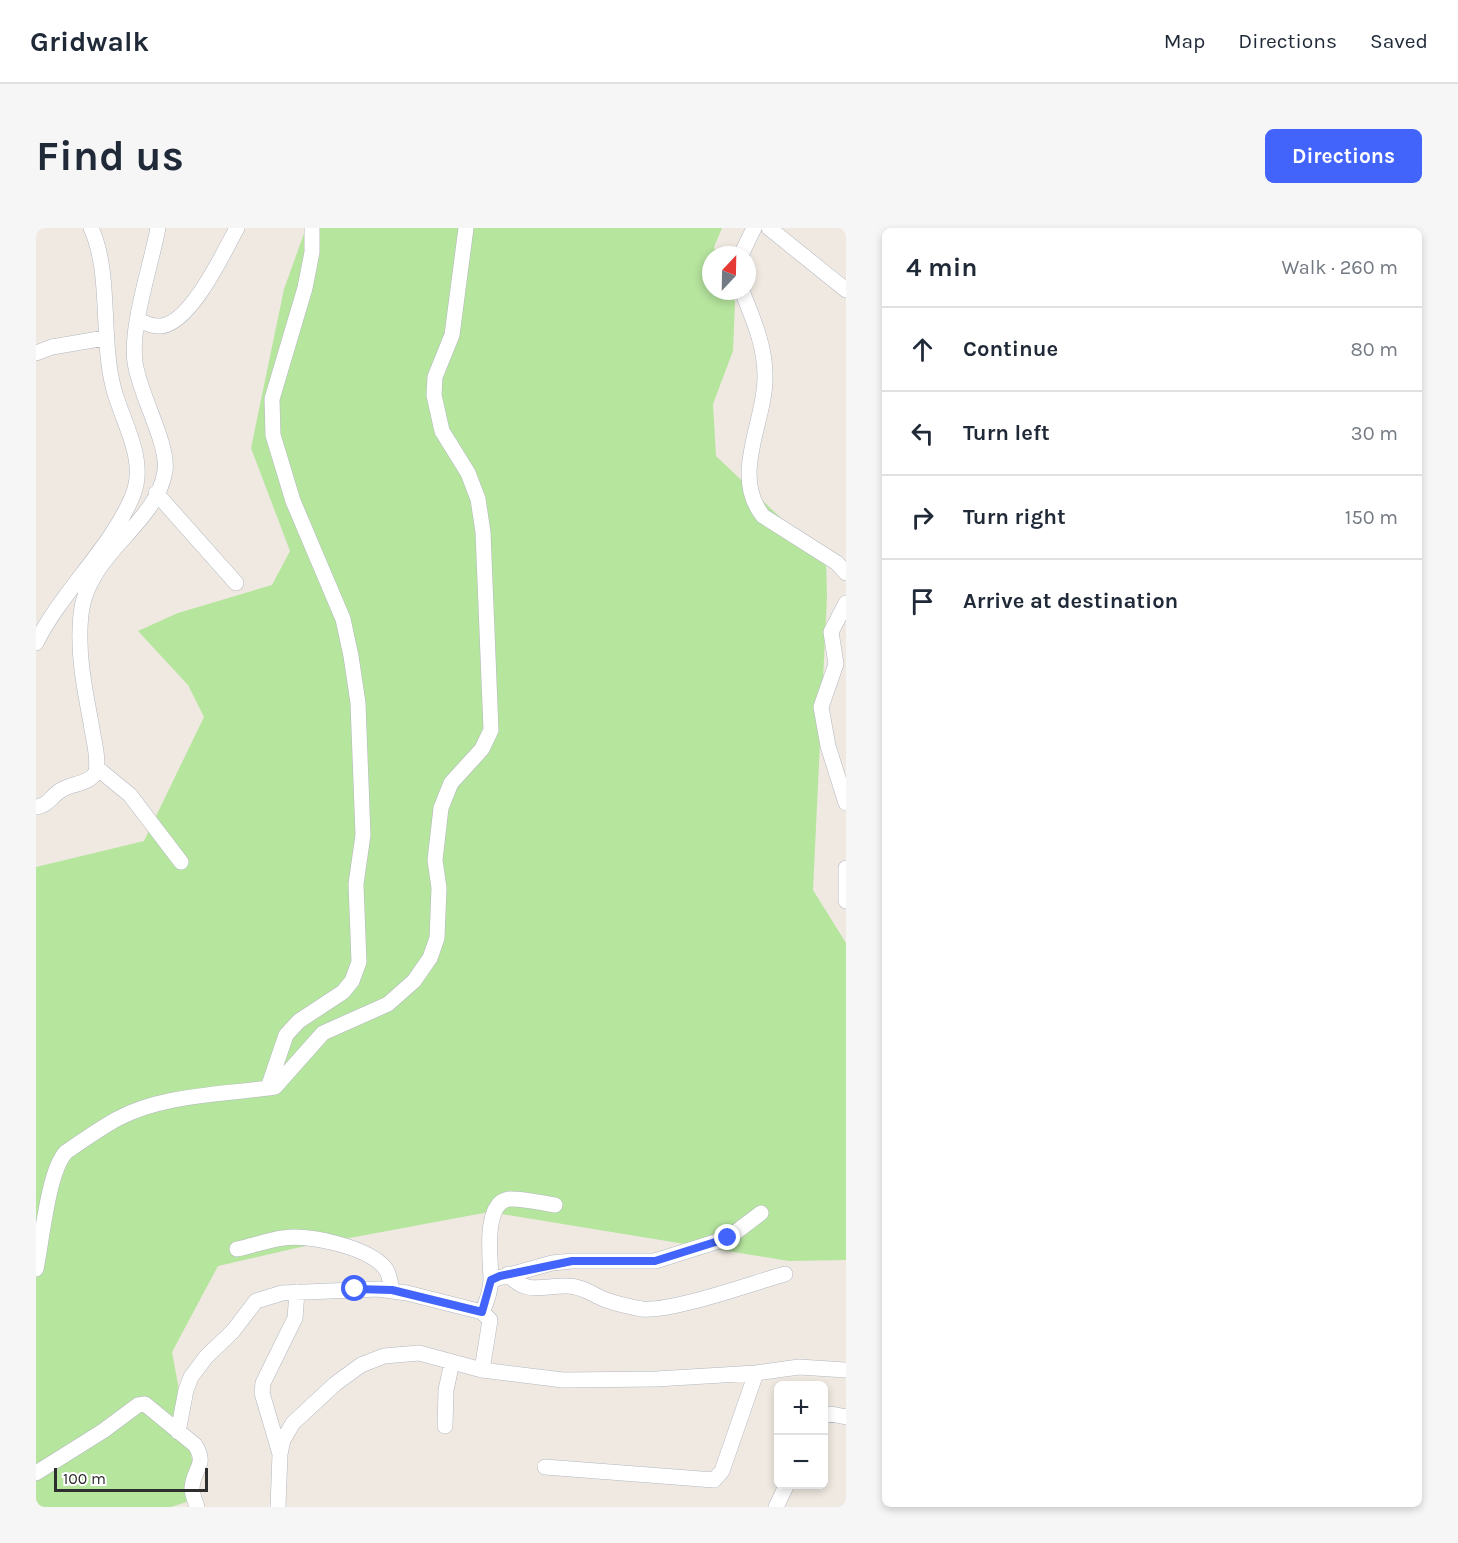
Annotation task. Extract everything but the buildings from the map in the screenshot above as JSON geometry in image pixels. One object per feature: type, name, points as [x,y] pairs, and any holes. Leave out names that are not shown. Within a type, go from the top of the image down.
[{"type":"street","points":[[36,643],[50,619],[121,517],[137,484],[137,462],[113,389],[105,338],[101,266],[92,228]]},
{"type":"street","points":[[36,807],[49,802],[64,788],[90,779],[97,768],[79,649],[81,611],[90,580],[144,513],[163,481],[165,461],[138,383],[134,360],[137,320],[158,228]]},
{"type":"street","points":[[137,320],[161,326],[175,321],[217,266],[237,228]]},
{"type":"street","points":[[268,1088],[286,1035],[299,1021],[343,992],[352,981],[359,962],[356,884],[363,834],[358,703],[351,656],[343,619],[293,501],[273,435],[272,399],[305,288],[312,252],[312,228]]},
{"type":"street","points":[[36,1269],[53,1179],[66,1152],[117,1119],[139,1110],[177,1100],[268,1088],[282,1081],[323,1033],[388,1004],[414,981],[430,958],[437,938],[439,888],[435,860],[441,808],[451,783],[482,748],[491,730],[483,532],[478,499],[468,473],[442,431],[434,395],[435,377],[452,334],[466,228]]},
{"type":"street","points":[[745,246],[754,228]]},
{"type":"street","points":[[769,228],[846,290]]},
{"type":"street","points":[[746,300],[760,336],[764,357],[765,379],[762,406],[752,443],[751,478],[755,506],[763,516],[837,563],[846,573]]},
{"type":"street","points":[[36,353],[52,346],[105,338]]},
{"type":"street","points":[[156,493],[236,583]]},
{"type":"street","points":[[846,603],[831,632],[836,664],[821,707],[828,746],[846,803]]},
{"type":"street","points":[[97,768],[130,795],[181,861]]},
{"type":"street","points":[[846,868],[846,901]]},
{"type":"street","points":[[482,1312],[491,1280],[490,1233],[492,1215],[496,1208],[509,1199],[555,1205]]},
{"type":"street","points":[[491,1280],[508,1274],[572,1261],[655,1261],[736,1234],[761,1213]]},
{"type":"street","points":[[237,1250],[284,1238],[303,1238],[342,1246],[380,1263],[387,1270],[392,1290]]},
{"type":"street","points":[[508,1274],[515,1282],[528,1288],[568,1286],[581,1288],[607,1300],[643,1309],[690,1301],[785,1274]]},
{"type":"street","points":[[177,1432],[191,1377],[206,1357],[233,1331],[256,1301],[282,1293],[332,1289],[392,1290],[482,1312],[490,1320],[482,1370]]},
{"type":"street","points":[[280,1454],[262,1393],[263,1383],[295,1318],[297,1292]]},
{"type":"street","points":[[278,1507],[280,1454],[293,1423],[328,1390],[361,1365],[384,1356],[419,1353],[482,1370],[563,1380],[656,1379],[756,1373],[799,1367],[846,1371]]},
{"type":"street","points":[[445,1426],[446,1390],[452,1362]]},
{"type":"street","points":[[545,1467],[714,1480],[722,1471],[756,1373]]},
{"type":"street","points":[[36,1473],[103,1431],[138,1405],[148,1405],[195,1445],[201,1454],[192,1489],[197,1507]]},
{"type":"street","points":[[828,1415],[846,1417]]},
{"type":"street","points":[[781,1505],[786,1489]]},
{"type":"green space","points":[[306,228],[722,228],[714,246],[702,246],[702,300],[734,300],[735,302],[733,351],[713,404],[716,456],[826,561],[827,596],[813,890],[846,943],[846,1260],[789,1261],[489,1212],[296,1248],[218,1266],[172,1352],[199,1498],[171,1507],[36,1507],[36,867],[144,841],[204,717],[188,685],[138,631],[178,613],[272,585],[290,551],[251,448],[284,289]]},
{"type":"route","points":[[355,1289],[392,1290],[482,1312],[487,1302],[491,1280],[500,1276],[552,1263],[572,1261],[643,1263],[691,1251],[728,1238]]}]
